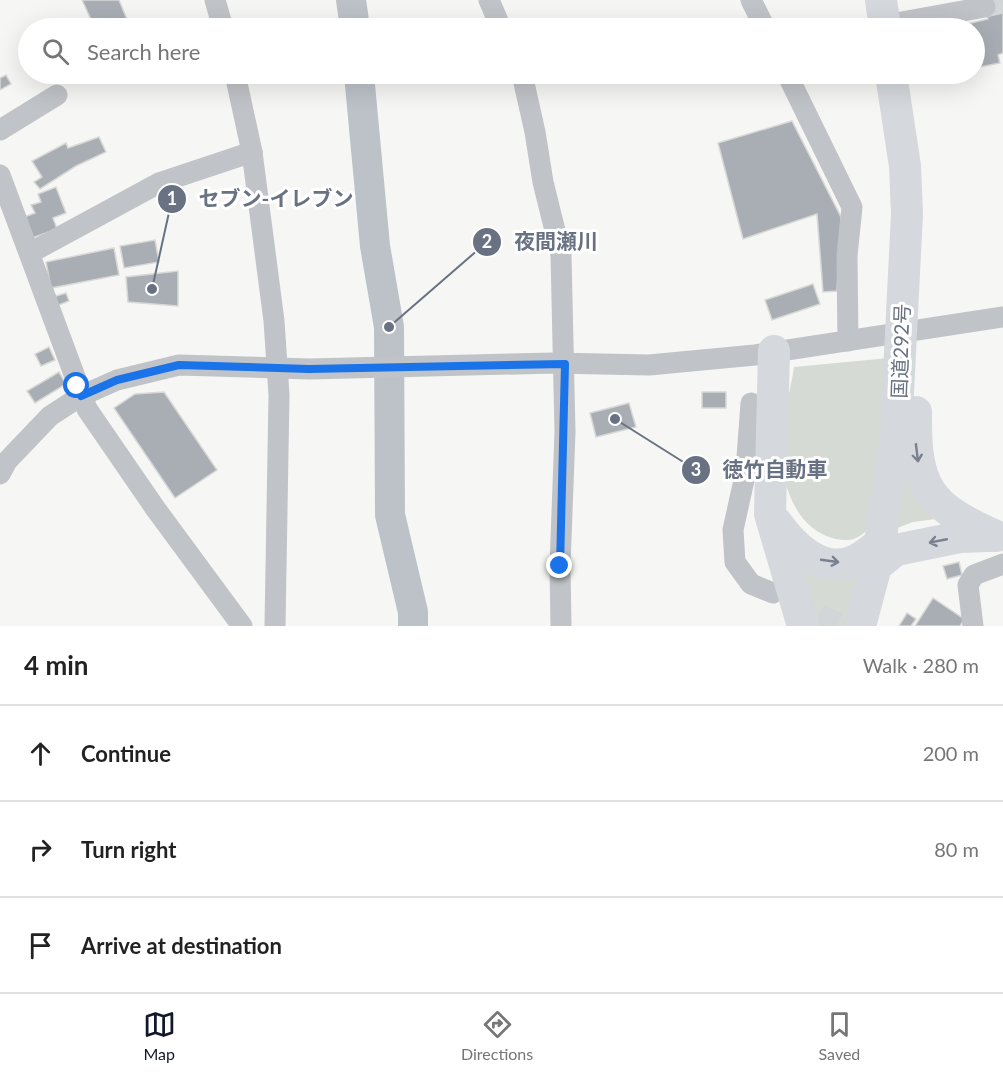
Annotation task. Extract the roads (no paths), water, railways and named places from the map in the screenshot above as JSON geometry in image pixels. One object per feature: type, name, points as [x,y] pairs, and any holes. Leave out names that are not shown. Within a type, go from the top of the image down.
[{"type":"highway","points":[[893,84],[905,166],[909,293],[908,373],[916,456],[925,482],[940,505],[960,521],[1001,545]]},
{"type":"highway","points":[[774,351],[770,514],[803,626]]},
{"type":"highway","name":"国道292号","points":[[860,626],[877,556],[908,373]]},
{"type":"highway","points":[[770,514],[790,542],[809,557],[831,564],[853,562],[896,550],[960,537],[1001,545]]},
{"type":"street","points":[[214,0],[220,18]]},
{"type":"street","points":[[489,0],[497,18]]},
{"type":"street","points":[[751,0],[760,18]]},
{"type":"street","points":[[887,17],[985,7]]},
{"type":"street","points":[[237,84],[252,152],[266,241],[278,368],[275,626]]},
{"type":"street","points":[[524,84],[543,182],[561,255],[561,626]]},
{"type":"street","points":[[792,84],[852,207],[847,256],[848,341]]},
{"type":"street","points":[[0,130],[57,95]]},
{"type":"street","points":[[30,253],[159,183],[252,152]]},
{"type":"street","points":[[0,175],[81,396],[155,508],[242,626]]},
{"type":"street","points":[[2,460],[50,416],[81,396],[117,380],[179,365],[278,368],[560,364],[649,366],[848,341],[1003,317]]},
{"type":"street","points":[[751,403],[746,471],[733,530],[735,562],[751,584],[773,593]]},
{"type":"street","points":[[973,626],[968,585],[1001,545]]},
{"type":"waterway","points":[[351,0],[354,18]]},
{"type":"waterway","points":[[360,84],[375,246],[389,327],[390,515],[413,612],[413,626]]},
{"type":"tunnel","points":[[985,7],[1003,3]]},
{"type":"tunnel","points":[[791,602],[845,626]]},
{"type":"place","name":"セブン-イレブン","points":[[152,289]]},
{"type":"place","name":"夜間瀬川","points":[[389,327]]},
{"type":"place","name":"徳竹自動車","points":[[615,419]]}]
